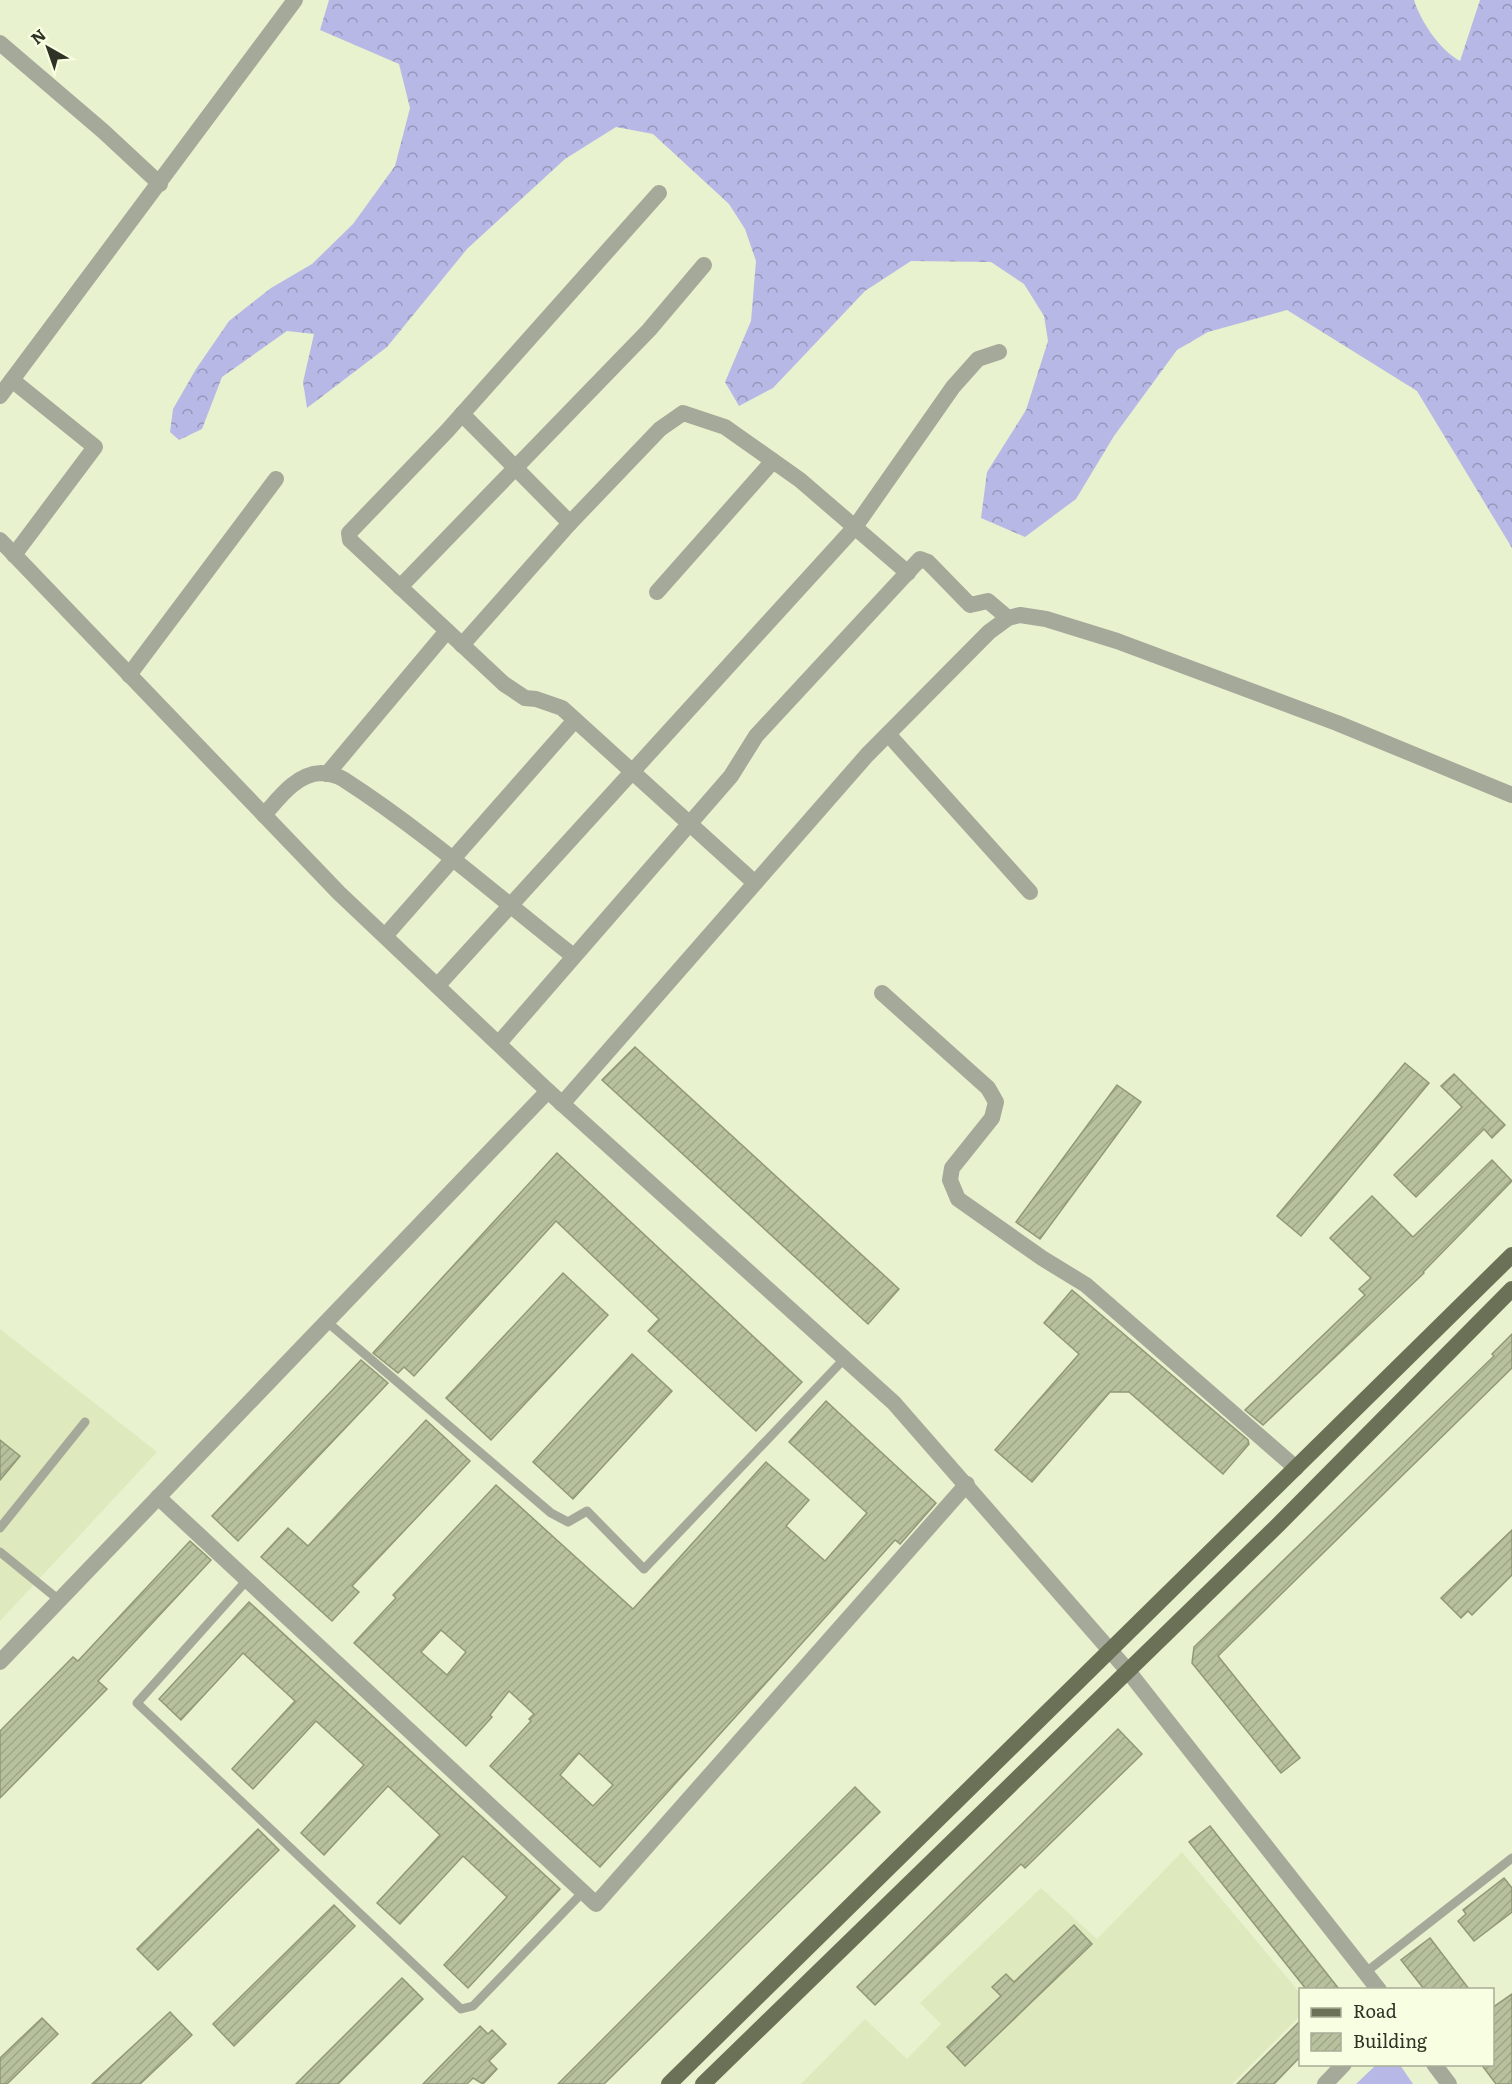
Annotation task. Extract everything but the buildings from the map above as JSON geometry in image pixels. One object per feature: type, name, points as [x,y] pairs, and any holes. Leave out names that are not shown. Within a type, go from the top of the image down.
[{"type":"main road","points":[[669,2084],[1512,1255]]},
{"type":"main road","points":[[703,2084],[1278,1525],[1512,1289]]},
{"type":"street","points":[[0,396],[295,0]]},
{"type":"street","points":[[0,43],[103,131],[160,184]]},
{"type":"street","points":[[659,193],[462,414],[349,533],[350,540],[504,684],[525,698],[536,699],[562,708],[755,883]]},
{"type":"street","points":[[400,587],[649,330],[704,265]]},
{"type":"street","points":[[438,985],[855,527],[953,387],[978,359],[999,352]]},
{"type":"street","points":[[12,380],[95,447],[71,475],[14,555]]},
{"type":"street","points":[[462,645],[570,523],[660,429],[683,412],[725,427],[800,480],[908,573]]},
{"type":"street","points":[[462,414],[570,523]]},
{"type":"street","points":[[657,591],[773,461]]},
{"type":"street","points":[[129,675],[276,478]]},
{"type":"street","points":[[0,540],[264,815],[385,936],[562,1104],[846,1357],[894,1403],[1128,1671],[1378,1988]]},
{"type":"street","points":[[498,1043],[731,776],[756,735],[920,559],[928,562],[970,605],[988,601],[1008,618]]},
{"type":"street","points":[[562,1104],[888,734],[989,632],[1008,618],[1020,615],[1046,619],[1117,640],[1337,723],[1512,795]]},
{"type":"street","points":[[327,774],[447,631]]},
{"type":"street","points":[[385,936],[575,720]]},
{"type":"street","points":[[888,734],[1030,892]]},
{"type":"street","points":[[264,815],[287,788],[302,779],[321,773],[341,777],[452,859],[572,956]]},
{"type":"street","points":[[882,993],[988,1088],[996,1102],[992,1119],[952,1168],[950,1180],[958,1199],[1042,1258],[1086,1285],[1296,1468]]},
{"type":"street","points":[[0,1662],[548,1091]]},
{"type":"street","points":[[158,1497],[596,1904],[967,1484]]},
{"type":"street","points":[[1325,2084],[1342,2066]]},
{"type":"street","points":[[1436,2066],[1449,2084]]},
{"type":"lane","points":[[326,1321],[551,1513],[568,1522],[587,1511],[644,1569],[846,1357]]},
{"type":"lane","points":[[0,1528],[85,1422]]},
{"type":"lane","points":[[0,1552],[59,1600]]},
{"type":"lane","points":[[247,1580],[137,1703],[461,2009],[473,2006],[583,1892]]},
{"type":"lane","points":[[1366,1972],[1512,1858]]},
{"type":"shaded area","points":[[0,1329],[157,1452],[0,1621]]},
{"type":"shaded area","points":[[1182,1852],[1299,1992],[1299,2017],[1232,2084],[801,2084],[865,2019],[907,2059],[941,2024],[920,2003],[1041,1888],[1097,1939]]},
{"type":"green space","points":[[329,0],[1414,0],[1432,35],[1445,50],[1460,61],[1480,0],[1512,0],[1512,548],[1417,391],[1287,310],[1208,332],[1177,350],[1114,436],[1076,499],[1025,537],[981,518],[987,472],[1026,410],[1048,341],[1044,316],[1024,284],[991,262],[911,261],[865,291],[773,388],[739,406],[725,382],[751,321],[756,261],[745,229],[729,204],[653,134],[616,127],[565,159],[467,249],[387,347],[307,408],[303,382],[314,334],[287,331],[222,377],[202,429],[179,440],[170,432],[173,409],[196,369],[229,321],[271,288],[312,264],[353,224],[395,166],[410,108],[399,64],[320,30]]},
{"type":"green space","points":[[1375,2066],[1401,2066],[1413,2084],[1356,2084]]}]
